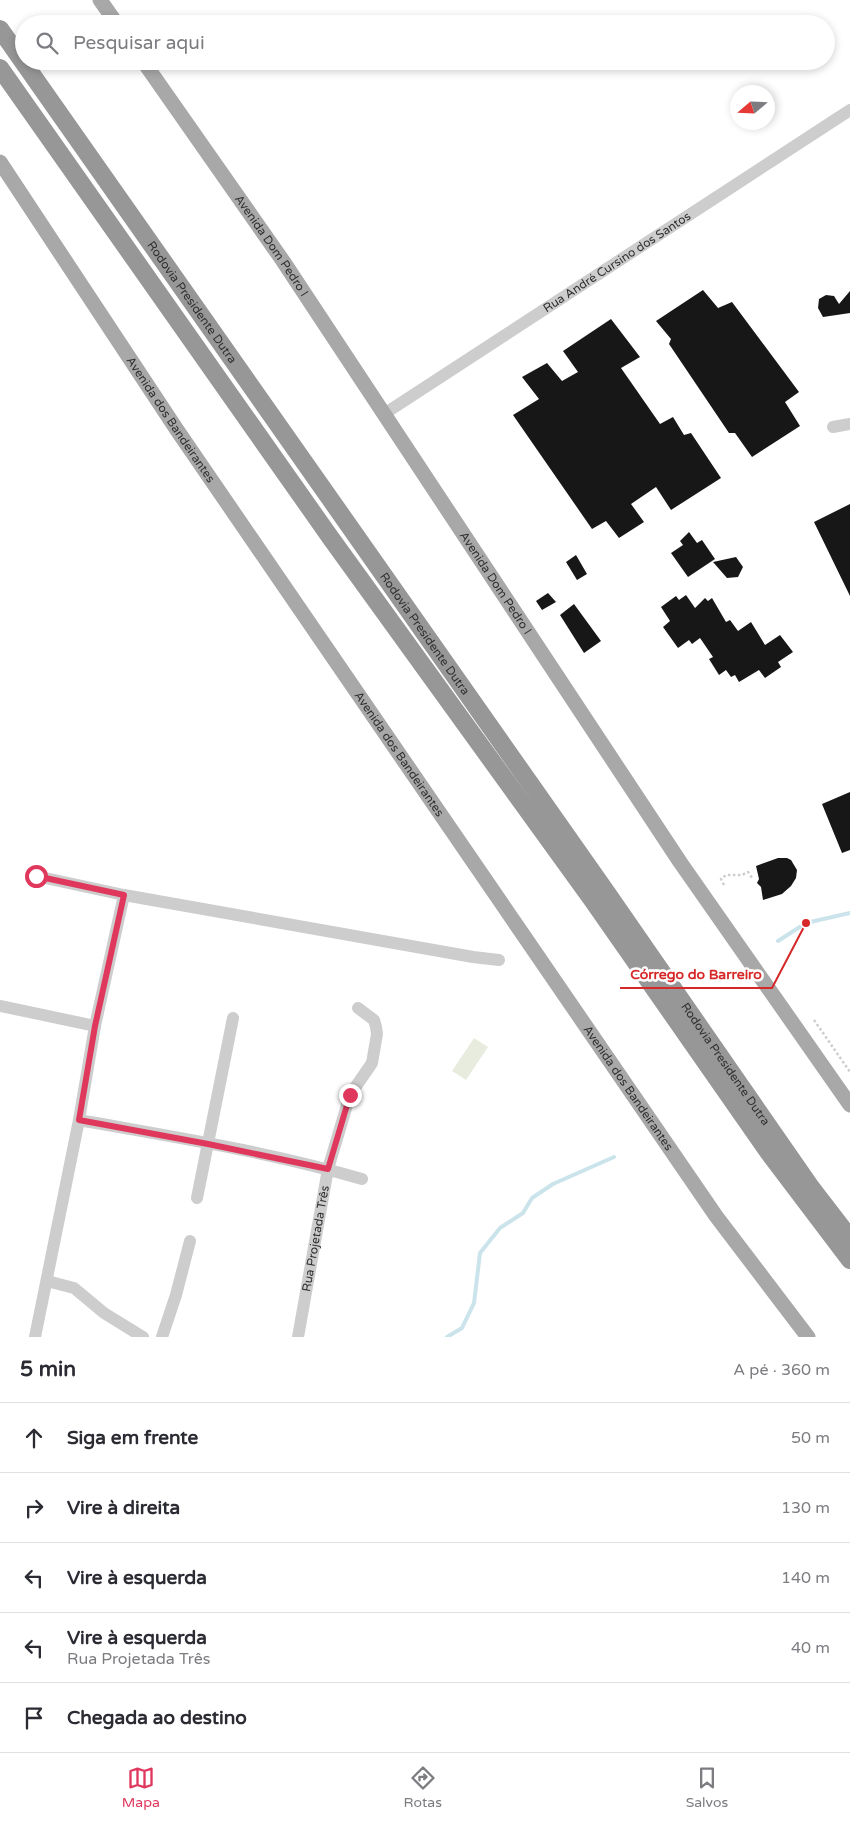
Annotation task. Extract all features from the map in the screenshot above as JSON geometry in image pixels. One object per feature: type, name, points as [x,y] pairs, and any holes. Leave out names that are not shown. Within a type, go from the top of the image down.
[{"type":"highway","name":"Rodovia Presidente Dutra","points":[[0,29],[15,50]]},
{"type":"highway","name":"Rodovia Presidente Dutra","points":[[0,70],[330,537],[593,901],[769,1153],[850,1260]]},
{"type":"highway","name":"Rodovia Presidente Dutra","points":[[29,70],[607,892],[810,1186],[850,1238]]},
{"type":"main road","points":[[100,0],[111,15]]},
{"type":"main road","name":"Avenida Dom Pedro I","points":[[149,70],[283,261],[674,854],[850,1105]]},
{"type":"main road","name":"Avenida dos Bandeirantes","points":[[0,162],[176,430],[716,1216],[808,1337]]},
{"type":"street","name":"Rua André Cursino dos Santos","points":[[384,414],[850,110]]},
{"type":"street","points":[[833,427],[850,424]]},
{"type":"street","points":[[36,876],[124,895],[499,960]]},
{"type":"street","points":[[35,1337],[79,1120],[95,1026],[124,895]]},
{"type":"street","points":[[1,1006],[95,1026]]},
{"type":"street","name":"Rua Projetada Três","points":[[298,1337],[328,1169],[350,1095],[372,1062],[377,1034],[376,1027],[374,1020],[358,1008]]},
{"type":"street","points":[[197,1198],[233,1018]]},
{"type":"street","points":[[79,1120],[328,1169],[362,1179]]},
{"type":"street","points":[[162,1337],[176,1295],[190,1241]]},
{"type":"street","points":[[47,1281],[74,1288],[104,1313],[143,1337]]},
{"type":"path","points":[[724,886],[721,879],[726,875],[742,875],[748,872],[752,879]]},
{"type":"path","points":[[814,1020],[850,1072]]},
{"type":"shaded area","points":[[474,1038],[488,1047],[466,1080],[452,1071]]},
{"type":"building","points":[[703,290],[718,308],[732,302],[799,392],[785,402],[800,426],[752,457],[735,433],[729,433],[669,344],[671,339],[656,321]]},
{"type":"building","points":[[850,291],[850,313],[823,317],[818,308],[819,299],[826,295],[834,296],[839,304]]},
{"type":"building","points":[[611,319],[640,357],[621,368],[660,424],[673,417],[684,435],[691,433],[721,478],[671,510],[656,487],[631,504],[644,522],[619,538],[606,521],[592,529],[513,415],[539,399],[522,377],[547,363],[562,381],[578,372],[563,351]]},
{"type":"building","points":[[850,504],[850,596],[814,522]]},
{"type":"building","points":[[689,532],[697,543],[702,540],[715,559],[688,577],[671,553],[683,545],[680,541]]},
{"type":"building","points":[[576,555],[587,574],[577,580],[566,562]]},
{"type":"building","points":[[736,557],[743,567],[738,577],[727,578],[713,562]]},
{"type":"building","points":[[548,593],[556,602],[542,610],[536,601]]},
{"type":"building","points":[[686,595],[695,608],[705,598],[708,601],[712,598],[726,622],[730,620],[738,631],[751,622],[765,645],[780,635],[793,652],[778,662],[781,667],[765,678],[759,670],[739,682],[735,675],[731,677],[726,670],[719,675],[709,659],[713,657],[700,638],[692,644],[689,640],[678,648],[663,627],[670,621],[661,607],[676,596],[679,600]]},
{"type":"building","points":[[574,604],[601,641],[584,653],[560,615]]},
{"type":"building","points":[[850,792],[850,850],[842,853],[822,804]]},
{"type":"building","points":[[778,858],[791,860],[797,870],[796,878],[791,886],[782,894],[763,900],[761,887],[757,883],[759,879],[756,866]]},
{"type":"waterway","points":[[778,941],[806,923],[850,913]]},
{"type":"waterway","points":[[447,1337],[462,1328],[474,1303],[480,1253],[500,1228],[523,1213],[532,1198],[553,1184],[614,1157]]},
{"type":"place","name":"Córrego do Barreiro","points":[[806,923]]},
{"type":"route","points":[[36,876],[124,895],[95,1026],[79,1120],[328,1169],[350,1095]]}]
